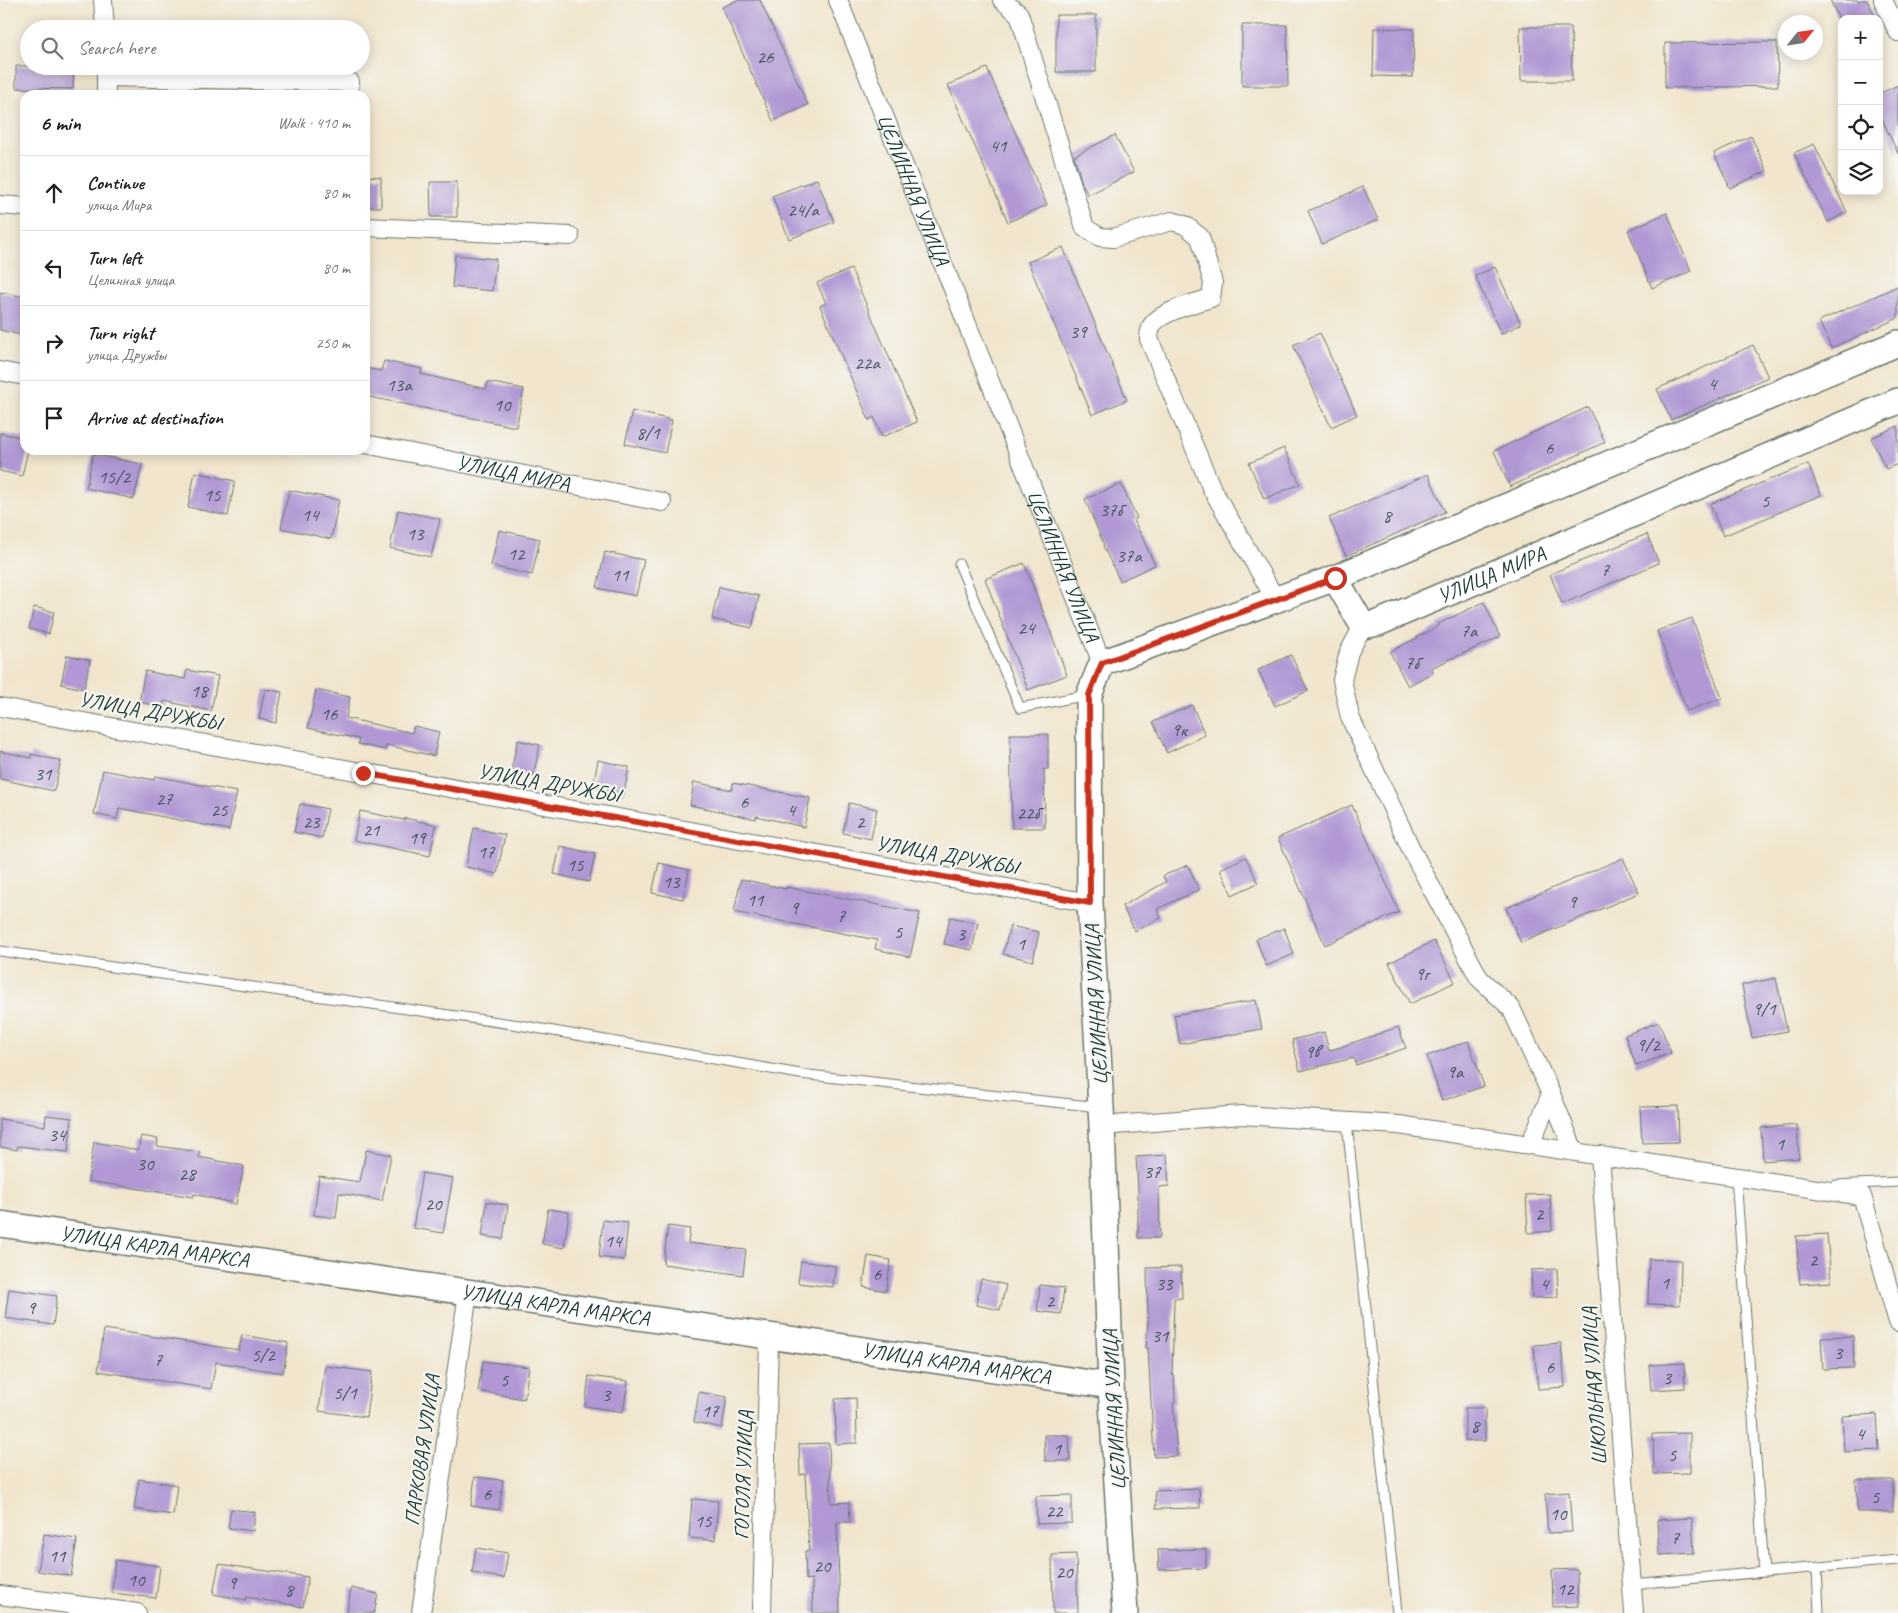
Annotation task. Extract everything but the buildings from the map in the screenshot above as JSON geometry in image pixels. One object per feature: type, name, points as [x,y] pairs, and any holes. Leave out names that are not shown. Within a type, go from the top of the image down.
[{"type":"street","points":[[103,0],[104,20]]},
{"type":"street","name":"ЦЕЛИННАЯ УЛИЦА","points":[[838,0],[1102,663],[1089,695],[1090,903],[1102,1116],[1112,1386],[1126,1613]]},
{"type":"street","points":[[1002,0],[1019,14],[1085,228],[1100,237],[1113,238],[1172,221],[1185,225],[1200,237],[1213,283],[1211,298],[1160,317],[1151,327],[1148,339],[1212,490],[1276,600]]},
{"type":"street","points":[[1883,0],[1898,32]]},
{"type":"street","points":[[106,75],[106,90]]},
{"type":"street","points":[[179,75],[350,82],[349,90]]},
{"type":"street","points":[[0,205],[20,207]]},
{"type":"street","points":[[370,227],[570,236]]},
{"type":"street","points":[[1102,663],[1335,578],[1898,343]]},
{"type":"street","points":[[0,371],[20,375]]},
{"type":"street","name":"УЛИЦА МИРА","points":[[1363,626],[1378,623],[1898,401]]},
{"type":"street","name":"УЛИЦА МИРА","points":[[370,445],[662,502]]},
{"type":"street","points":[[1335,578],[1363,626],[1349,652],[1342,680],[1350,717],[1412,851],[1478,978],[1511,1008],[1552,1094],[1574,1151]]},
{"type":"street","name":"УЛИЦА ДРУЖБЫ","points":[[0,707],[1090,903]]},
{"type":"street","points":[[1530,1145],[1552,1094]]},
{"type":"street","points":[[1102,1116],[1241,1115],[1399,1125],[1862,1196],[1898,1322]]},
{"type":"street","name":"ШКОЛЬНАЯ УЛИЦА","points":[[1600,1155],[1634,1613]]},
{"type":"street","name":"УЛИЦА КАРЛА МАРКСА","points":[[0,1224],[769,1338],[1112,1386]]},
{"type":"street","name":"ПАРКОВАЯ УЛИЦА","points":[[421,1613],[468,1293]]},
{"type":"street","name":"ГОГОЛЯ УЛИЦА","points":[[762,1613],[769,1338]]},
{"type":"street","points":[[0,1595],[137,1613]]},
{"type":"lane","points":[[959,564],[1020,708],[1089,695]]},
{"type":"lane","points":[[0,951],[519,1025],[800,1074],[1102,1116]]},
{"type":"lane","points":[[1347,1122],[1397,1613]]},
{"type":"lane","points":[[1736,1176],[1764,1572]]},
{"type":"lane","points":[[1805,1187],[1898,1182]]},
{"type":"lane","points":[[1632,1584],[1898,1560]]},
{"type":"lane","points":[[1817,1568],[1819,1613]]},
{"type":"route","points":[[363,773],[1090,903],[1089,695],[1102,663],[1335,578]]}]
